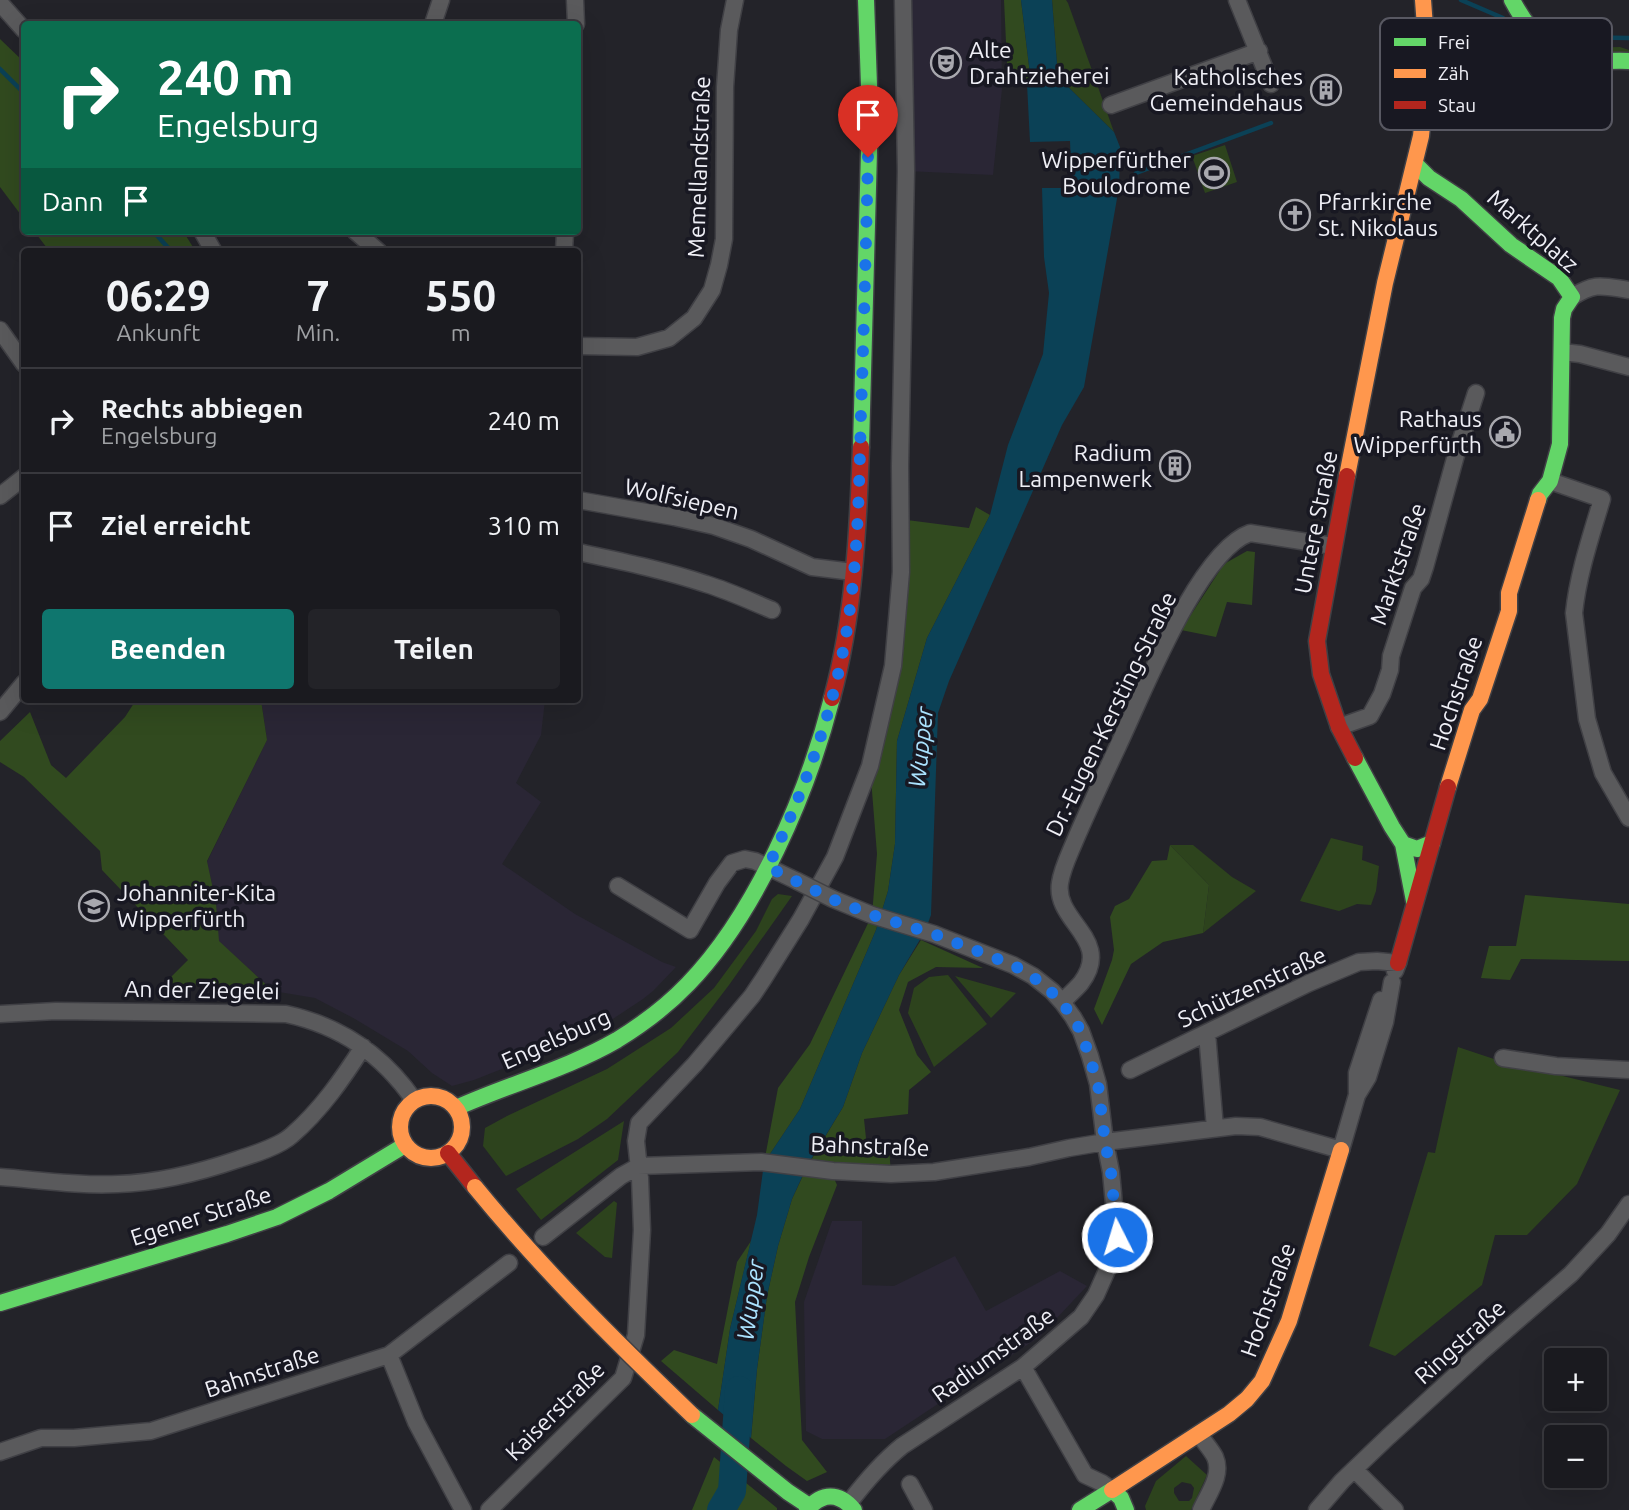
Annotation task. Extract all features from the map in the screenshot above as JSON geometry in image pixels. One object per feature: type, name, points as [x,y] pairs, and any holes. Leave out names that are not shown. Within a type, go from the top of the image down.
[{"type":"main road","name":"Engelsburg","points":[[456,1108],[595,1051],[649,1017],[679,994],[721,943],[768,867],[795,807],[821,737],[842,654],[853,572],[861,438],[868,157],[866,0]]},
{"type":"main road","name":"Untere Straße","points":[[1423,0],[1424,18]]},
{"type":"main road","points":[[1516,1],[1523,18]]},
{"type":"main road","name":"Untere Straße","points":[[1415,905],[1403,845],[1339,727],[1321,674],[1317,641],[1385,283],[1415,164],[1421,130]]},
{"type":"main road","name":"Marktplatz","points":[[1415,164],[1429,178],[1461,199],[1511,245],[1559,278],[1572,297],[1562,318],[1561,420]]},
{"type":"main road","points":[[1409,186],[1429,178]]},
{"type":"main road","name":"Hochstraße","points":[[1398,963],[1440,811],[1472,710],[1480,699],[1508,611],[1509,593],[1540,494],[1550,481],[1559,444],[1561,420]]},
{"type":"main road","points":[[1403,845],[1417,849],[1432,844]]},
{"type":"main road","points":[[437,1096],[456,1108],[462,1130],[457,1145],[448,1153],[438,1157],[423,1157],[416,1155],[405,1145],[399,1125],[404,1111],[414,1100],[437,1096]]},
{"type":"main road","name":"Egener Straße","points":[[0,1303],[277,1217],[329,1191],[405,1145]]},
{"type":"main road","name":"Hochstraße","points":[[1080,1510],[1229,1414],[1247,1399],[1262,1381],[1296,1300],[1341,1150]]},
{"type":"main road","points":[[448,1153],[527,1249],[692,1415],[808,1508],[828,1496],[836,1496],[851,1507]]},
{"type":"main road","points":[[1112,1490],[1121,1498],[1126,1510]]},
{"type":"street","points":[[434,21],[441,0]]},
{"type":"street","points":[[575,0],[576,21]]},
{"type":"street","name":"Memellandstraße","points":[[581,346],[637,347],[668,338],[694,318],[712,290],[724,239],[725,87],[729,30],[734,6],[722,4],[722,0]]},
{"type":"street","name":"Kaiserstraße","points":[[489,1510],[623,1378],[636,1335],[642,1230],[636,1141],[639,1123],[695,1064],[764,978],[835,857],[870,766],[893,666],[901,572],[900,466],[906,194],[903,0]]},
{"type":"street","points":[[1237,0],[1271,85]]},
{"type":"street","points":[[0,3],[21,27]]},
{"type":"street","points":[[1111,105],[1259,51]]},
{"type":"street","points":[[360,235],[374,248]]},
{"type":"street","points":[[1572,297],[1586,288],[1599,285],[1629,290]]},
{"type":"street","points":[[0,330],[21,361]]},
{"type":"street","points":[[1562,352],[1629,367]]},
{"type":"street","name":"Marktstraße","points":[[1339,727],[1370,716],[1382,694],[1413,588],[1421,579],[1425,567],[1476,393]]},
{"type":"street","points":[[0,496],[21,480]]},
{"type":"street","points":[[1550,481],[1602,499],[1585,559],[1574,613],[1587,719],[1603,773],[1629,818]]},
{"type":"street","name":"Wolfsiepen","points":[[581,501],[714,526],[751,539],[812,567],[853,572]]},
{"type":"street","name":"Dr.-Eugen-Kersting-Straße","points":[[1062,1002],[1080,984],[1089,967],[1091,955],[1089,944],[1066,912],[1061,898],[1060,881],[1064,866],[1171,630],[1219,557],[1242,536],[1250,533],[1333,546]]},
{"type":"street","points":[[581,553],[703,583],[736,594],[772,611]]},
{"type":"street","points":[[0,712],[21,687]]},
{"type":"street","points":[[618,886],[690,930],[732,863],[745,859],[768,867]]},
{"type":"street","name":"Radiumstraße","points":[[768,867],[832,899],[1013,965],[1042,983],[1062,1002],[1081,1031],[1098,1084],[1111,1172],[1117,1237],[1096,1295],[1081,1317],[1023,1367],[902,1446],[876,1468],[851,1507]]},
{"type":"street","name":"Schützenstraße","points":[[1130,1070],[1309,983],[1359,962],[1398,963]]},
{"type":"street","name":"Hochstraße","points":[[1341,1150],[1357,1096],[1368,1077],[1385,1022],[1398,963]]},
{"type":"street","name":"An der Ziegelei","points":[[0,1014],[55,1011],[286,1013],[321,1023],[363,1047],[392,1071],[414,1100]]},
{"type":"street","points":[[1207,1033],[1215,1128]]},
{"type":"street","points":[[0,1177],[80,1184],[120,1184],[181,1175],[256,1153],[290,1137],[318,1110],[363,1047]]},
{"type":"street","points":[[1503,1058],[1556,1066],[1629,1070]]},
{"type":"street","name":"Bahnstraße","points":[[639,1166],[761,1162],[891,1174],[934,1172],[1105,1142],[1215,1128],[1261,1127],[1341,1150]]},
{"type":"street","points":[[543,1237],[621,1176],[639,1166]]},
{"type":"street","name":"Ringstraße","points":[[1317,1510],[1415,1413],[1571,1274],[1608,1234],[1629,1204]]},
{"type":"street","name":"Bahnstraße","points":[[0,1452],[41,1438],[151,1431],[389,1355],[509,1263]]},
{"type":"street","points":[[389,1355],[416,1422],[463,1510]]},
{"type":"street","points":[[1023,1367],[1085,1475],[1112,1490]]},
{"type":"street","points":[[1199,1434],[1213,1454],[1218,1471],[1200,1510]]},
{"type":"street","points":[[1355,1470],[1395,1510]]},
{"type":"street","points":[[909,1484],[924,1510]]},
{"type":"shaded area","points":[[905,0],[1001,0],[1002,89],[993,175],[906,171]]},
{"type":"shaded area","points":[[261,703],[545,703],[541,735],[516,783],[541,802],[502,864],[575,914],[676,967],[643,999],[590,1034],[474,1080],[452,1086],[432,1073],[408,1051],[355,1019],[315,998],[273,991],[218,941],[216,903],[207,862],[267,740]]},
{"type":"shaded area","points":[[832,1221],[862,1221],[862,1285],[894,1286],[955,1256],[986,1311],[1060,1271],[1087,1286],[1039,1337],[885,1439],[822,1439],[806,1431],[804,1302]]},
{"type":"green space","points":[[1004,0],[1021,0],[1030,74],[1027,84],[1008,84]]},
{"type":"green space","points":[[1052,0],[1066,0],[1068,3],[1114,132],[1058,77]]},
{"type":"green space","points":[[0,39],[21,59],[21,215],[0,187]]},
{"type":"green space","points":[[1612,47],[1629,50],[1629,54],[1612,53]]},
{"type":"green space","points":[[1225,145],[1237,182],[1205,193],[1192,156]]},
{"type":"green space","points":[[37,235],[185,235],[194,248],[47,248]]},
{"type":"green space","points":[[976,507],[990,515],[927,638],[897,741],[895,844],[888,891],[876,930],[800,1109],[764,1163],[778,1088],[810,1044],[872,915],[877,854],[870,766],[893,666],[907,520],[969,528]]},
{"type":"green space","points":[[1247,551],[1255,552],[1252,605],[1227,602],[1216,637],[1181,630],[1224,564]]},
{"type":"green space","points":[[134,703],[261,703],[267,740],[207,861],[216,903],[219,941],[273,991],[164,984],[188,960],[102,870],[100,851],[24,777],[0,762],[0,741],[30,712],[51,765],[66,778],[125,717]]},
{"type":"green space","points":[[1331,838],[1363,846],[1362,860],[1379,866],[1371,905],[1357,904],[1339,911],[1300,901]]},
{"type":"green space","points":[[1170,845],[1193,845],[1232,877],[1256,891],[1203,933],[1209,885]]},
{"type":"green space","points":[[1170,845],[1209,885],[1203,933],[1163,942],[1131,964],[1102,1025],[1094,1009],[1114,950],[1110,917],[1115,906],[1129,899],[1152,861],[1167,860]]},
{"type":"green space","points":[[778,894],[792,896],[678,1052],[607,1119],[578,1139],[506,1176],[483,1146],[485,1128],[607,1069],[671,1028],[714,988],[756,931],[772,899]]},
{"type":"green space","points":[[1525,895],[1629,904],[1629,961],[1521,959],[1510,980],[1481,978],[1489,946],[1516,946]]},
{"type":"green space","points":[[921,940],[983,968],[936,967],[908,982],[899,1010],[917,1055],[931,1072],[909,1090],[908,1114],[864,1119],[867,1148],[889,1147],[891,1174],[833,1176],[837,1185],[795,1302],[802,1440],[827,1472],[807,1481],[751,1438],[767,1296],[792,1199],[807,1167],[843,1107],[862,1053],[899,975]]},
{"type":"green space","points":[[948,975],[987,1024],[934,1067],[908,1013],[914,988],[929,977]]},
{"type":"green space","points":[[955,976],[1016,993],[991,1018]]},
{"type":"green space","points":[[1458,1047],[1494,1059],[1620,1090],[1577,1184],[1527,1235],[1495,1235],[1482,1285],[1395,1356],[1369,1346],[1428,1152],[1435,1153]]},
{"type":"green space","points":[[624,1121],[618,1160],[541,1220],[516,1189]]},
{"type":"green space","points":[[614,1201],[617,1203],[612,1258],[605,1257],[576,1233]]},
{"type":"green space","points":[[751,1241],[730,1329],[718,1410],[661,1361],[674,1350],[717,1364],[737,1262]]},
{"type":"green space","points":[[1186,1456],[1207,1475],[1191,1510],[1146,1510],[1145,1506],[1156,1481]],"holes":[[[1182,1482],[1191,1484],[1194,1488],[1192,1498],[1189,1501],[1179,1501],[1174,1488]]]},
{"type":"green space","points":[[714,1457],[777,1508],[777,1510],[692,1510]]},
{"type":"water","points":[[1021,0],[1052,0],[1058,77],[1114,132],[1120,147],[1119,187],[1084,387],[1062,425],[949,681],[938,713],[931,915],[862,1053],[843,1107],[807,1166],[792,1199],[767,1296],[751,1438],[718,1410],[730,1329],[757,1215],[764,1163],[800,1109],[876,930],[888,891],[895,844],[897,741],[927,638],[990,515],[1008,445],[1043,354],[1049,293],[1044,257],[1042,188],[1072,188],[1070,141],[1030,142],[1027,84],[1030,74]]},
{"type":"waterway","points":[[1461,0],[1503,18]]},
{"type":"waterway","points":[[1612,38],[1629,38]]},
{"type":"waterway","points":[[0,69],[21,90]]},
{"type":"waterway","points":[[1136,173],[1271,123]]},
{"type":"waterway","points":[[157,235],[168,248]]},
{"type":"waterway","name":"Wupper","points":[[721,1510],[732,1491],[739,1390]]},
{"type":"traffic: fast","points":[[861,447],[870,114],[866,0]]},
{"type":"traffic: fast","points":[[1512,0],[1523,18]]},
{"type":"traffic: fast","points":[[1612,61],[1629,61]]},
{"type":"traffic: fast","points":[[1415,164],[1429,178],[1461,199],[1511,245],[1559,278],[1572,297],[1562,318],[1560,444],[1550,481],[1538,500]]},
{"type":"traffic: fast","points":[[456,1108],[558,1068],[617,1040],[672,1000],[688,984],[713,955],[757,888],[794,811],[832,698]]},
{"type":"traffic: fast","points":[[1355,758],[1403,844],[1417,849],[1432,843]]},
{"type":"traffic: fast","points":[[1403,844],[1414,901]]},
{"type":"traffic: fast","points":[[0,1303],[277,1217],[329,1191],[405,1145]]},
{"type":"traffic: fast","points":[[692,1415],[809,1506]]},
{"type":"traffic: fast","points":[[1080,1510],[1112,1490],[1121,1498],[1126,1510]]},
{"type":"traffic: fast","points":[[807,1510],[819,1500],[830,1496],[842,1500],[854,1510]]},
{"type":"traffic: slow","points":[[1423,0],[1424,18]]},
{"type":"traffic: slow","points":[[1347,476],[1385,283],[1422,130]]},
{"type":"traffic: slow","points":[[1448,787],[1472,710],[1480,699],[1509,611],[1509,593],[1538,500]]},
{"type":"traffic: slow","points":[[425,1096],[437,1096],[453,1105],[460,1115],[462,1127],[460,1139],[453,1149],[437,1158],[425,1158],[414,1153],[405,1144],[400,1133],[400,1121],[405,1110],[414,1101],[425,1096]]},
{"type":"traffic: slow","points":[[1112,1490],[1229,1414],[1247,1399],[1262,1381],[1289,1321],[1341,1150]]},
{"type":"traffic: slow","points":[[475,1187],[526,1247],[580,1304],[692,1415]]},
{"type":"traffic: jam","points":[[832,698],[850,605],[861,447]]},
{"type":"traffic: jam","points":[[1347,476],[1317,641],[1321,674],[1339,727],[1355,758]]},
{"type":"traffic: jam","points":[[1398,963],[1448,787]]},
{"type":"traffic: jam","points":[[448,1153],[475,1187]]},
{"type":"place","name":"Alte Drahtzieherei","points":[[946,63]]},
{"type":"place","name":"Katholisches Gemeindehaus","points":[[1326,90]]},
{"type":"place","name":"Wipperfürther Boulodrome","points":[[1214,173]]},
{"type":"place","name":"Pfarrkirche St. Nikolaus","points":[[1295,215]]},
{"type":"place","name":"Rathaus Wipperfürth","points":[[1505,432]]},
{"type":"place","name":"Radium Lampenwerk","points":[[1175,466]]},
{"type":"place","name":"Johanniter-Kita Wipperfürth","points":[[94,906]]},
{"type":"route","points":[[868,157],[861,438],[848,618],[833,694],[821,737],[795,807],[768,867],[832,899],[872,915],[934,934],[1013,965],[1052,991],[1081,1031],[1098,1084],[1117,1237]]}]
